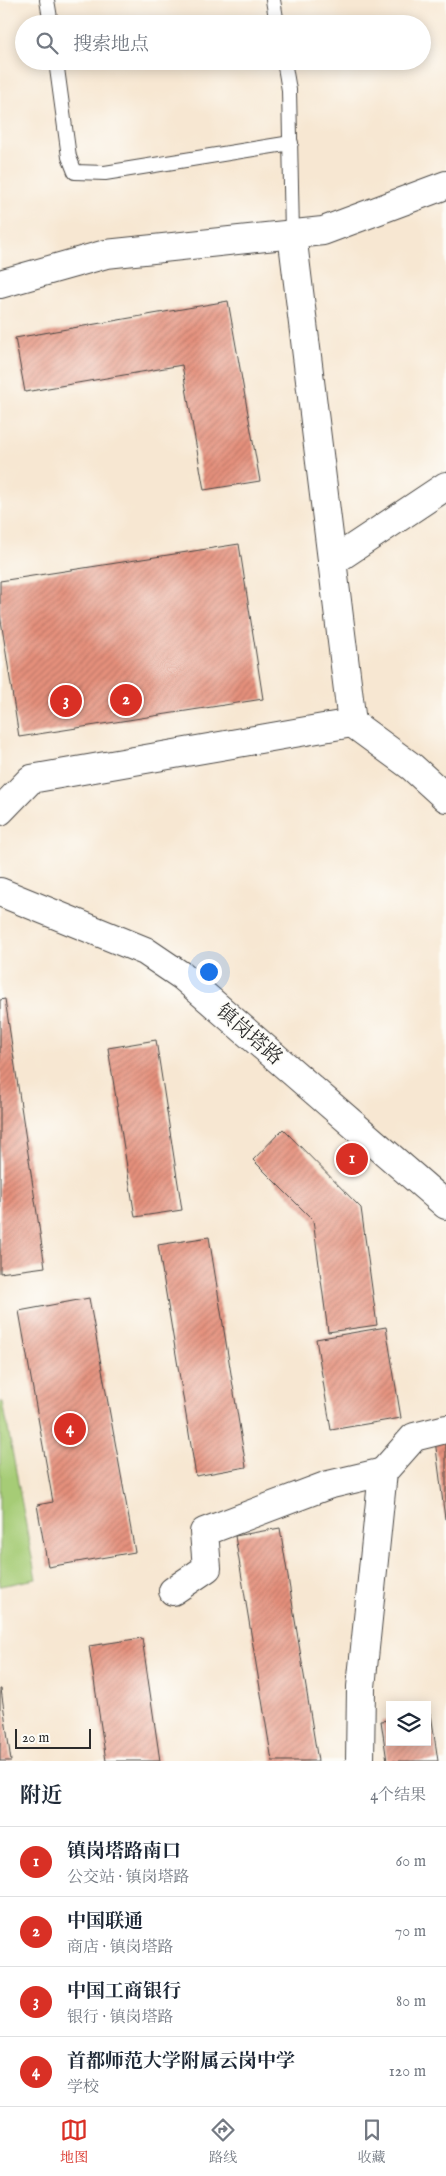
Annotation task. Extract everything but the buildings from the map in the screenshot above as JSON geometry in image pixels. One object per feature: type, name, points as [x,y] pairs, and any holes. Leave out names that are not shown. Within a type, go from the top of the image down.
[{"type":"street","points":[[0,284],[106,254],[323,231],[446,185]]},
{"type":"street","points":[[292,234],[352,723]]},
{"type":"street","points":[[332,562],[446,486]]},
{"type":"street","points":[[0,810],[31,779],[352,723],[412,767],[446,798]]},
{"type":"street","name":"镇岗塔路","points":[[0,892],[145,951],[182,976],[446,1205]]},
{"type":"street","points":[[173,1591],[207,1568],[204,1532],[328,1485],[383,1472],[414,1437],[446,1429]]},
{"type":"street","points":[[360,1761],[361,1687],[383,1472]]},
{"type":"lane","points":[[47,0],[50,15]]},
{"type":"lane","points":[[273,0],[276,15]]},
{"type":"lane","points":[[57,70],[69,157],[75,172],[105,173],[291,143]]},
{"type":"lane","points":[[286,70],[289,90],[292,234]]},
{"type":"green space","points":[[0,1402],[3,1402],[36,1579],[0,1586]]},
{"type":"place","name":"中国联通","points":[[126,700]]},
{"type":"place","name":"中国工商银行","points":[[66,701]]},
{"type":"place","name":"镇岗塔路南口","points":[[352,1159]]},
{"type":"place","name":"首都师范大学附属云岗中学","points":[[70,1429]]}]
